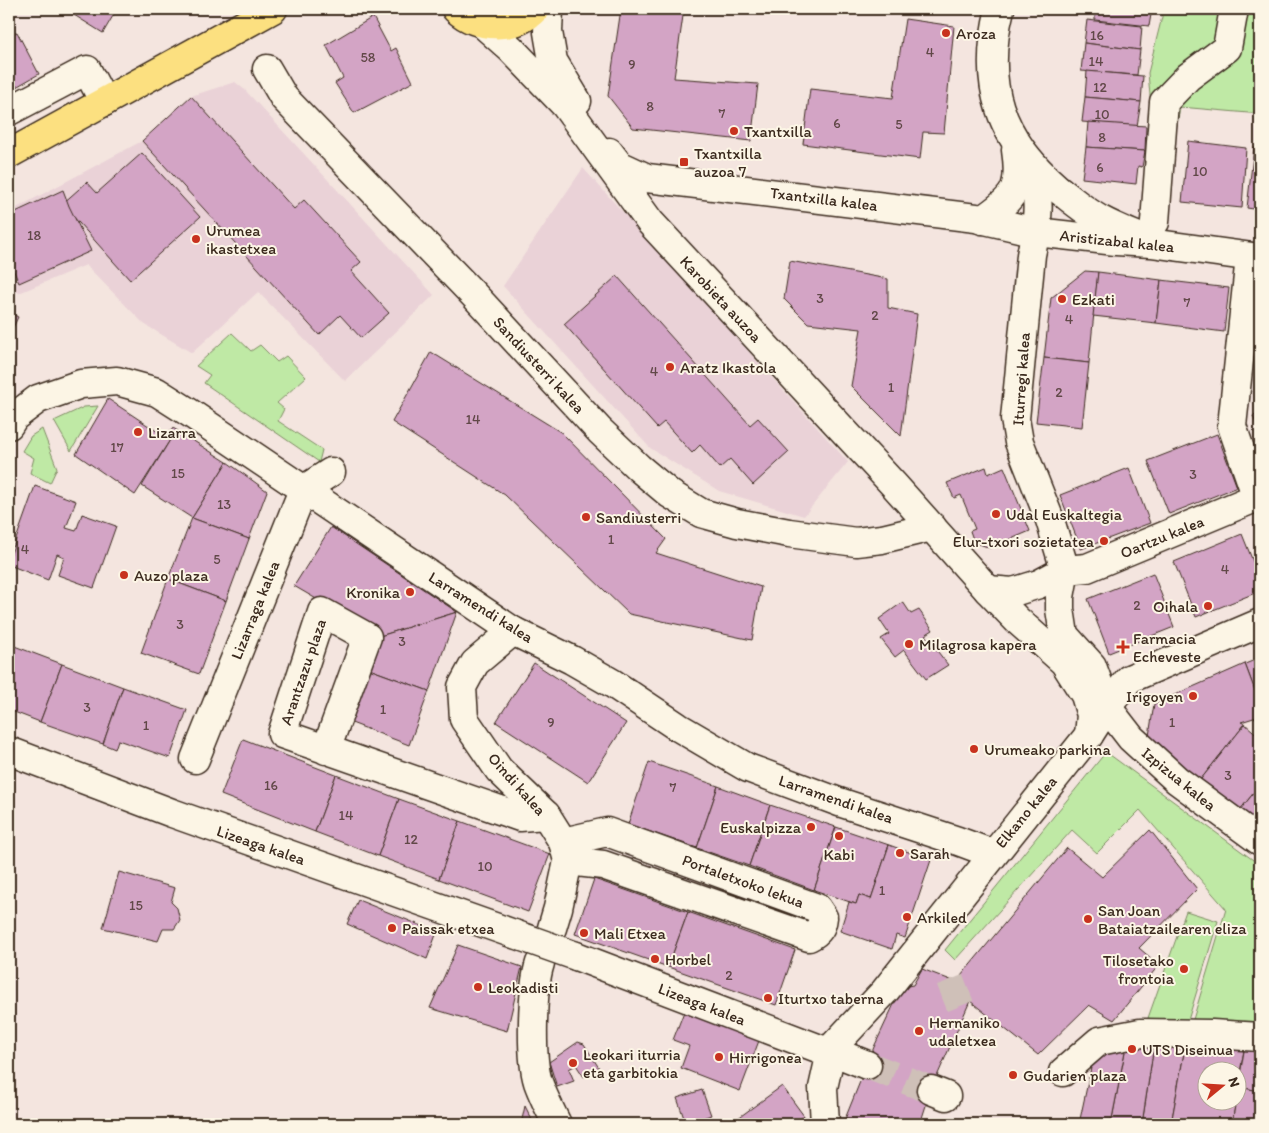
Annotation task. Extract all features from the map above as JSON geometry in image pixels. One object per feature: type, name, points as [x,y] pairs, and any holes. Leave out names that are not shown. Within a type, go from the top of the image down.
[{"type":"main road","points":[[9,154],[273,9]]},
{"type":"main road","points":[[246,24],[280,9]]},
{"type":"main road","points":[[456,9],[464,16],[483,24],[500,24],[516,21],[535,9]]},
{"type":"street","points":[[549,9],[548,32],[553,61],[605,146],[619,165],[647,178],[672,181]]},
{"type":"street","name":"Iturregi kalea","points":[[1000,9],[992,48],[992,67],[996,96],[1004,121],[1022,151],[1036,184],[1039,203],[1031,255],[1015,419],[1019,442],[1050,520],[1065,570]]},
{"type":"street","points":[[1153,232],[1164,102],[1188,77],[1227,48],[1234,9]]},
{"type":"street","name":"Karobieta auzoa","points":[[483,24],[511,49],[565,105],[650,222],[988,590]]},
{"type":"street","name":"Sandiusterri kalea","points":[[267,69],[284,98],[474,295],[600,431],[670,494],[701,513],[737,523],[790,533],[856,542],[882,539],[932,528]]},
{"type":"street","points":[[9,111],[87,70],[104,102]]},
{"type":"street","name":"Iturregi kalea","points":[[979,219],[1010,198],[1018,184],[1022,151]]},
{"type":"street","name":"Iturregi kalea","points":[[1022,151],[1048,180],[1091,214],[1103,221],[1153,232]]},
{"type":"street","points":[[650,222],[660,195],[672,181]]},
{"type":"street","name":"Txantxilla kalea","points":[[672,181],[979,219]]},
{"type":"street","name":"Aristizabal kalea","points":[[979,219],[1036,232],[1116,241],[1153,232],[1255,257]]},
{"type":"street","name":"Oartzu kalea","points":[[1065,570],[1087,568],[1258,497],[1232,426],[1255,257]]},
{"type":"street","name":"Larramendi kalea","points":[[9,425],[14,417],[38,399],[81,384],[117,381],[156,392],[513,631],[572,660],[678,727],[754,771],[993,854]]},
{"type":"street","points":[[303,490],[331,472]]},
{"type":"street","name":"Lizarraga kalea","points":[[195,760],[303,490]]},
{"type":"street","points":[[882,539],[892,522],[898,492]]},
{"type":"street","points":[[988,590],[1013,592],[1039,584],[1065,570]]},
{"type":"street","points":[[1065,570],[1060,597],[1061,622],[1064,635],[1092,666],[1108,707]]},
{"type":"street","points":[[988,590],[1017,620],[1064,662],[1085,695],[1091,715],[1089,735]]},
{"type":"street","name":"Arantzazu plaza","points":[[326,750],[367,637],[322,612],[282,734],[326,750],[520,817],[546,815]]},
{"type":"street","name":"Elkano kalea","points":[[828,1052],[885,991],[1089,735],[1129,679],[1260,623]]},
{"type":"street","name":"Oindi kalea","points":[[513,631],[475,664],[462,686],[464,719],[499,770],[546,815],[566,852]]},
{"type":"street","points":[[1064,662],[1096,677],[1110,680],[1129,679]]},
{"type":"street","name":"Izpizua kalea","points":[[1108,707],[1131,738],[1177,780],[1260,841]]},
{"type":"street","name":"Lizeaga kalea","points":[[9,751],[181,816],[576,956],[828,1052],[867,1065]]},
{"type":"street","name":"Portaletxoko lekua","points":[[607,832],[817,908],[823,917],[822,927],[816,934],[809,937],[566,852],[607,832]]},
{"type":"street","points":[[552,928],[558,908],[566,852]]},
{"type":"street","points":[[540,963],[534,1012],[533,1054],[538,1081],[557,1124]]},
{"type":"street","points":[[1063,1072],[1099,1041],[1140,1033],[1260,1037]]},
{"type":"street","points":[[825,1124],[824,1088],[829,1061],[828,1052]]},
{"type":"shaded area","name":"Urumea ikastetxea","points":[[235,82],[245,90],[434,295],[345,381],[258,292],[192,353],[144,324],[86,265],[19,293],[9,286],[9,212],[142,141],[191,96]]},
{"type":"shaded area","name":"Aratz Ikastola","points":[[583,168],[848,462],[804,516],[719,491],[650,448],[503,286]]},
{"type":"green space","points":[[1164,9],[1260,9],[1260,114],[1180,107],[1171,162],[1151,106],[1148,73]]},
{"type":"green space","points":[[232,333],[251,351],[260,345],[277,362],[286,356],[306,377],[277,403],[284,409],[278,421],[322,450],[319,462],[204,383],[210,375],[196,366]]},
{"type":"green space","points":[[98,406],[71,451],[54,421],[84,407]]},
{"type":"green space","points":[[42,429],[57,468],[50,483],[30,473],[34,458],[22,451],[31,436]]},
{"type":"green space","points":[[1106,752],[1260,865],[1260,1029],[1192,1023],[1226,909],[1140,810],[1097,853],[1072,830],[955,960],[945,950]]},
{"type":"green space","name":"Tilosetako frontoia","points":[[1186,911],[1218,921],[1186,1027],[1148,1018]]},
{"type":"building","points":[[67,9],[117,9],[103,33]]},
{"type":"building","points":[[621,9],[684,9],[674,78],[758,84],[751,141],[633,128],[608,96]]},
{"type":"building","points":[[1095,9],[1152,9],[1149,26],[1095,20]]},
{"type":"building","points":[[373,17],[391,51],[396,48],[413,82],[354,113],[335,83],[343,78],[326,45]]},
{"type":"building","points":[[905,19],[954,26],[944,133],[923,132],[920,159],[803,144],[810,89],[893,98]]},
{"type":"building","points":[[1087,20],[1142,26],[1140,50],[1084,43]]},
{"type":"building","points":[[17,32],[39,74],[9,91],[9,36]]},
{"type":"building","points":[[1084,43],[1140,50],[1137,75],[1081,71]]},
{"type":"building","points":[[1087,71],[1143,76],[1141,102],[1085,97]]},
{"type":"building","points":[[191,96],[294,209],[304,200],[361,262],[351,271],[389,313],[361,338],[340,315],[319,335],[142,141]]},
{"type":"building","points":[[1085,97],[1141,102],[1137,126],[1082,122]]},
{"type":"building","points":[[1088,122],[1146,126],[1145,151],[1086,147]]},
{"type":"building","points":[[1188,141],[1246,148],[1242,208],[1182,202]]},
{"type":"building","points":[[1086,147],[1145,151],[1142,167],[1138,166],[1136,184],[1082,178]]},
{"type":"building","points":[[1254,147],[1260,148],[1260,210],[1247,208]]},
{"type":"building","points":[[142,153],[200,217],[130,280],[62,204],[87,182],[97,193]]},
{"type":"building","points":[[63,190],[91,251],[19,283],[9,260],[9,215]]},
{"type":"building","points":[[790,261],[888,279],[888,308],[917,314],[901,436],[851,386],[861,329],[808,323],[784,299]]},
{"type":"building","points":[[1085,271],[1098,272],[1089,363],[1044,358],[1051,298]]},
{"type":"building","points":[[1098,272],[1161,280],[1156,323],[1093,316]]},
{"type":"building","points":[[617,276],[750,425],[758,418],[789,452],[753,485],[730,459],[720,468],[700,445],[692,453],[664,422],[657,428],[564,324]]},
{"type":"building","points":[[1161,280],[1229,288],[1224,332],[1156,323]]},
{"type":"building","points":[[1260,303],[1260,346],[1258,346]]},
{"type":"building","points":[[9,312],[18,317],[9,336]]},
{"type":"building","name":"Sandiusterri","points":[[431,352],[562,433],[666,539],[656,553],[761,587],[752,640],[629,614],[505,495],[392,422]]},
{"type":"building","points":[[1044,358],[1089,363],[1082,427],[1036,422]]},
{"type":"building","points":[[108,399],[170,440],[135,495],[76,454]]},
{"type":"building","points":[[1260,413],[1260,434],[1253,416]]},
{"type":"building","points":[[173,428],[227,462],[192,518],[142,486],[170,440],[166,438]]},
{"type":"building","points":[[1217,434],[1237,487],[1169,514],[1148,461]]},
{"type":"building","points":[[227,462],[267,491],[249,539],[192,518]]},
{"type":"building","name":"Udal Euskaltegia","points":[[986,467],[988,474],[1004,467],[1030,531],[990,548],[974,542],[970,531],[975,529],[961,495],[954,498],[947,483]]},
{"type":"building","points":[[1129,468],[1150,523],[1081,549],[1060,495]]},
{"type":"building","points":[[35,486],[76,501],[66,528],[76,531],[82,514],[116,526],[94,588],[58,575],[64,557],[57,554],[48,580],[9,565],[9,559]]},
{"type":"building","points":[[192,518],[249,539],[226,601],[168,579]]},
{"type":"building","points":[[331,527],[457,612],[380,636],[294,586]]},
{"type":"building","points":[[1242,534],[1260,579],[1260,591],[1196,617],[1174,562]]},
{"type":"building","points":[[1153,573],[1174,627],[1109,653],[1088,599]]},
{"type":"building","points":[[168,579],[226,601],[199,674],[141,653]]},
{"type":"building","name":"Milagrosa kapera","points":[[903,602],[911,614],[919,610],[933,630],[925,635],[948,665],[926,679],[904,650],[895,657],[881,639],[889,634],[879,619]]},
{"type":"building","points":[[457,612],[429,691],[369,669],[380,636]]},
{"type":"building","points":[[9,644],[62,664],[40,722],[9,710]]},
{"type":"building","points":[[1260,658],[1260,704],[1245,664]]},
{"type":"building","points":[[534,663],[626,723],[588,782],[496,722]]},
{"type":"building","points":[[62,664],[123,687],[103,744],[40,722]]},
{"type":"building","points":[[1245,664],[1260,704],[1260,716],[1241,722],[1245,724],[1197,784],[1149,736],[1154,704]]},
{"type":"building","points":[[369,669],[429,691],[409,745],[349,722]]},
{"type":"building","points":[[123,687],[187,710],[170,758],[118,740],[115,749],[103,744]]},
{"type":"building","points":[[1245,724],[1260,737],[1260,785],[1236,815],[1197,784]]},
{"type":"building","points":[[243,739],[336,775],[315,832],[221,795]]},
{"type":"building","points":[[649,762],[718,786],[697,848],[628,824]]},
{"type":"building","points":[[336,775],[399,799],[378,856],[315,832]]},
{"type":"building","points":[[1260,785],[1260,834],[1236,815]]},
{"type":"building","points":[[718,786],[770,805],[749,866],[697,848]]},
{"type":"building","points":[[399,799],[460,821],[439,879],[378,856]]},
{"type":"building","points":[[770,805],[836,827],[814,890],[749,866]]},
{"type":"building","points":[[460,821],[550,854],[528,912],[439,879]]},
{"type":"building","points":[[836,827],[889,845],[871,899],[859,895],[856,904],[814,890]]},
{"type":"building","name":"San Joan Bataiatzailearen eliza","points":[[1150,830],[1197,889],[1139,948],[1159,965],[1114,1020],[1089,1005],[1038,1055],[970,1001],[956,982],[1067,848],[1102,877]]},
{"type":"building","points":[[889,845],[931,860],[905,938],[896,935],[892,949],[840,931],[849,902],[856,904],[859,895],[871,899]]},
{"type":"building","points":[[119,872],[175,888],[171,902],[177,908],[180,920],[174,929],[163,929],[158,941],[103,928]]},
{"type":"building","points":[[594,879],[688,912],[668,967],[575,934]]},
{"type":"building","name":"Paissak etxea","points":[[358,900],[437,932],[427,959],[347,924]]},
{"type":"building","points":[[688,912],[795,950],[776,1005],[668,967]]},
{"type":"building","name":"Leokadisti","points":[[458,945],[522,967],[507,1031],[430,1008]]},
{"type":"building","name":"Hernaniko udaletxea","points":[[922,969],[956,982],[970,1001],[931,1090],[920,1124],[863,1124],[845,1119],[874,1047],[902,987],[913,985]]},
{"type":"building","name":"Hirrigonea","points":[[685,1009],[760,1038],[740,1091],[681,1068],[689,1046],[673,1040]]},
{"type":"building","points":[[1187,1037],[1171,1124],[1142,1124],[1155,1039]]},
{"type":"building","points":[[1187,1037],[1246,1039],[1242,1060],[1196,1060],[1196,1110],[1234,1110],[1232,1124],[1171,1124]]},
{"type":"building","points":[[1155,1039],[1142,1124],[1111,1124],[1127,1041]]},
{"type":"building","points":[[1246,1039],[1260,1041],[1260,1091],[1246,1088],[1246,1060],[1242,1060]]},
{"type":"building","points":[[1127,1041],[1111,1124],[1079,1124],[1095,1049]]},
{"type":"building","name":"Leokari iturria eta garbitokia","points":[[578,1042],[584,1044],[599,1068],[584,1077],[576,1065],[569,1069],[574,1081],[557,1087],[549,1062]]},
{"type":"building","points":[[782,1086],[804,1116],[793,1124],[730,1124]]},
{"type":"building","points":[[1246,1088],[1260,1091],[1260,1124],[1232,1124],[1234,1110],[1246,1110]]},
{"type":"building","points":[[702,1090],[711,1115],[686,1124],[677,1098]]},
{"type":"building","points":[[525,1106],[534,1124],[521,1124]]},
{"type":"building","points":[[804,1116],[809,1124],[793,1124]]},
{"type":"building","points":[[845,1119],[863,1124],[843,1124]]},
{"type":"tunnel","points":[[950,980],[964,1015]]},
{"type":"tunnel","points":[[867,1065],[931,1090]]},
{"type":"place","name":"Aroza","points":[[946,33]]},
{"type":"place","name":"Txantxilla","points":[[734,131]]},
{"type":"place","name":"Txantxilla auzoa 7","points":[[684,162]]},
{"type":"place","name":"Urumea ikastetxea","points":[[196,239]]},
{"type":"place","name":"Ezkati","points":[[1062,299]]},
{"type":"place","name":"Aratz Ikastola","points":[[670,367]]},
{"type":"place","name":"Lizarra","points":[[138,432]]},
{"type":"place","name":"Udal Euskaltegia","points":[[996,514]]},
{"type":"place","name":"Sandiusterri","points":[[586,517]]},
{"type":"place","name":"Elur-txori sozietatea","points":[[1104,541]]},
{"type":"place","name":"Auzo plaza","points":[[124,575]]},
{"type":"place","name":"Kronika","points":[[410,592]]},
{"type":"place","name":"Oihala","points":[[1208,606]]},
{"type":"place","name":"Milagrosa kapera","points":[[909,644]]},
{"type":"place","name":"Farmacia Echeveste","points":[[1123,647]]},
{"type":"place","name":"Irigoyen","points":[[1193,696]]},
{"type":"place","name":"Urumeako parkina","points":[[974,749]]},
{"type":"place","name":"Euskalpizza","points":[[811,827]]},
{"type":"place","name":"Kabi","points":[[839,836]]},
{"type":"place","name":"Sarah","points":[[900,853]]},
{"type":"place","name":"Arkiled","points":[[907,917]]},
{"type":"place","name":"San Joan Bataiatzailearen eliza","points":[[1088,919]]},
{"type":"place","name":"Paissak etxea","points":[[392,928]]},
{"type":"place","name":"Mali Etxea","points":[[584,933]]},
{"type":"place","name":"Horbel","points":[[655,959]]},
{"type":"place","name":"Tilosetako frontoia","points":[[1184,969]]},
{"type":"place","name":"Leokadisti","points":[[478,987]]},
{"type":"place","name":"Iturtxo taberna","points":[[768,998]]},
{"type":"place","name":"Hernaniko udaletxea","points":[[919,1031]]},
{"type":"place","name":"UTS Diseinua","points":[[1132,1049]]},
{"type":"place","name":"Hirrigonea","points":[[719,1057]]},
{"type":"place","name":"Leokari iturria eta garbitokia","points":[[573,1063]]},
{"type":"place","name":"Gudarien plaza","points":[[1013,1075]]}]
